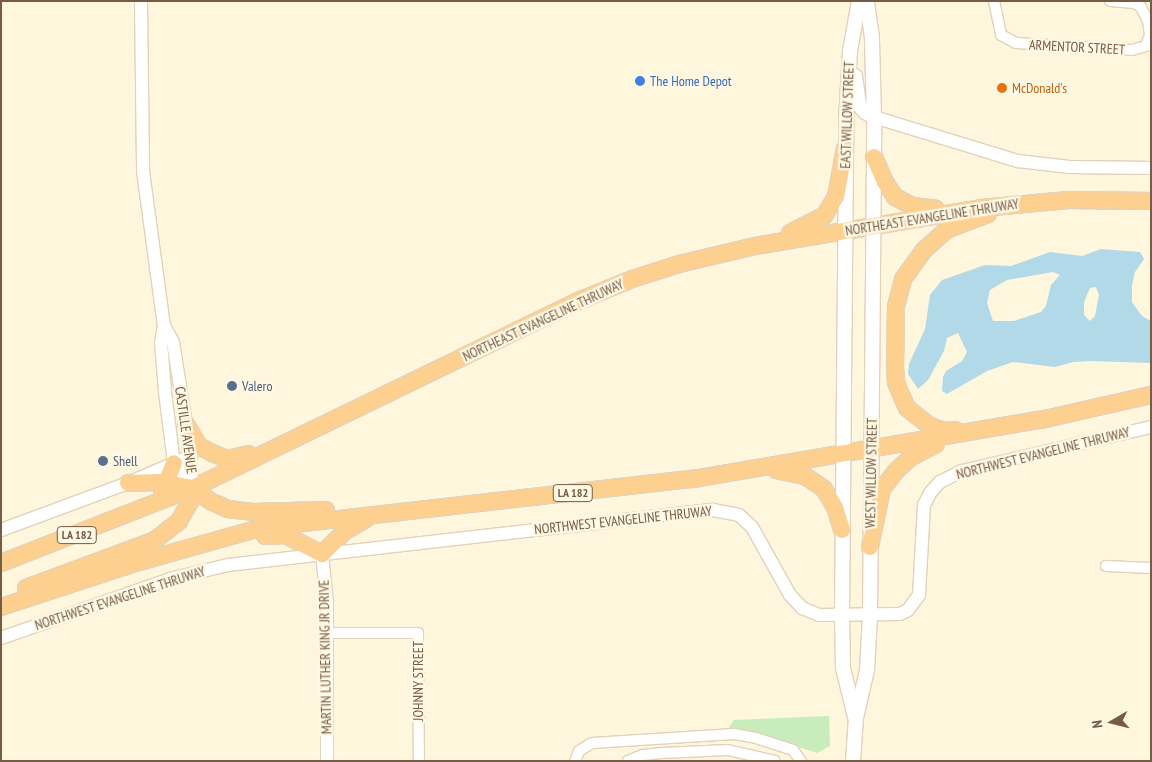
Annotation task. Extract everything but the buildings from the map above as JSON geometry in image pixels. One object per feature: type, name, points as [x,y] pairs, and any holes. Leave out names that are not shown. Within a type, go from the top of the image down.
[{"type":"highway","points":[[762,244],[804,228],[824,216],[836,197],[845,148]]},
{"type":"highway","points":[[874,157],[885,182],[895,197],[913,206],[960,211]]},
{"type":"highway","name":"NORTHEAST EVANGELINE THRUWAY","points":[[1,563],[152,506],[193,488],[581,300],[632,279],[678,264],[762,244],[960,211],[1013,204],[1069,200],[1151,201]]},
{"type":"highway","points":[[986,430],[944,431],[930,426],[908,408],[896,382],[896,306],[903,279],[911,264],[934,240],[946,230],[1013,204]]},
{"type":"highway","name":"NORTHWEST EVANGELINE THRUWAY","points":[[1,607],[194,546],[235,537],[260,528],[648,485],[764,468],[986,430],[1151,395]]},
{"type":"highway","points":[[186,424],[200,446],[227,459],[277,447]]},
{"type":"highway","points":[[870,547],[882,490],[896,471],[911,457],[951,436]]},
{"type":"highway","points":[[152,506],[160,496],[174,463]]},
{"type":"highway","points":[[764,468],[806,476],[824,489],[835,507],[842,530]]},
{"type":"highway","points":[[128,483],[166,483],[193,488],[210,501],[228,509],[254,512],[468,504]]},
{"type":"highway","points":[[1,598],[155,540],[179,520],[193,497],[193,488]]},
{"type":"highway","points":[[235,537],[285,535],[322,554],[344,532],[374,514]]},
{"type":"main road","name":"EAST WILLOW STREET","points":[[844,231],[845,148],[850,51],[859,1]]},
{"type":"main road","name":"EAST WILLOW STREET","points":[[867,1],[872,38],[874,226]]},
{"type":"main road","points":[[850,51],[859,105],[865,112],[874,117]]},
{"type":"main road","name":"WEST WILLOW STREET","points":[[853,761],[856,718],[867,670],[870,616],[874,226]]},
{"type":"main road","name":"WEST WILLOW STREET","points":[[844,231],[843,668],[856,718]]},
{"type":"street","name":"CASTILLE AVENUE","points":[[141,1],[143,171],[164,326],[161,343],[165,392],[174,463],[193,488]]},
{"type":"street","name":"ARMENTOR STREET","points":[[994,1],[1001,35],[1016,43],[1132,50],[1146,46],[1150,36],[1148,21],[1141,6],[1134,3],[1110,1]]},
{"type":"street","points":[[874,117],[1018,161],[1070,167],[1151,168]]},
{"type":"street","name":"CASTILLE AVENUE","points":[[164,326],[173,342],[191,456],[193,488]]},
{"type":"street","name":"NORTHWEST EVANGELINE THRUWAY","points":[[1,638],[198,571],[228,565],[713,510],[739,515],[748,522],[759,536],[790,596],[802,608],[819,615],[870,616],[900,614],[914,604],[921,583],[924,505],[934,487],[945,478],[962,471],[1151,427]]},
{"type":"street","points":[[1,530],[128,483],[191,456]]},
{"type":"street","name":"MARTIN LUTHER KING JR DRIVE","points":[[322,554],[327,602],[327,761]]},
{"type":"street","points":[[1106,566],[1151,568]]},
{"type":"street","name":"JOHNNY STREET","points":[[326,633],[418,633],[418,761]]},
{"type":"street","points":[[576,761],[580,751],[592,743],[734,734],[794,750],[801,761]]},
{"type":"street","points":[[743,753],[746,736]]},
{"type":"street","points":[[661,739],[662,753]]},
{"type":"street","points":[[628,761],[643,755],[728,750],[775,761]]},
{"type":"green space","points":[[829,716],[830,746],[817,753],[747,730],[728,729],[734,720]]},
{"type":"water","points":[[1101,249],[1140,252],[1144,259],[1135,272],[1132,285],[1132,302],[1142,316],[1151,321],[1151,363],[1091,361],[1073,362],[1055,367],[1013,362],[987,371],[947,394],[942,391],[943,377],[946,371],[962,361],[967,352],[958,333],[947,338],[944,351],[928,380],[918,389],[908,374],[909,364],[925,329],[930,295],[942,280],[985,265],[1011,266],[1050,252],[1082,256]],"holes":[[[1053,272],[1060,275],[1051,285],[1046,306],[1041,312],[1014,321],[993,321],[987,303],[990,290],[1007,280]],[[1096,287],[1099,295],[1095,316],[1090,321],[1084,315],[1084,302],[1090,288]]]},
{"type":"place","name":"The Home Depot","points":[[640,81]]},
{"type":"place","name":"McDonald's","points":[[1002,88]]},
{"type":"place","name":"Valero","points":[[232,386]]},
{"type":"place","name":"Shell","points":[[103,461]]}]
